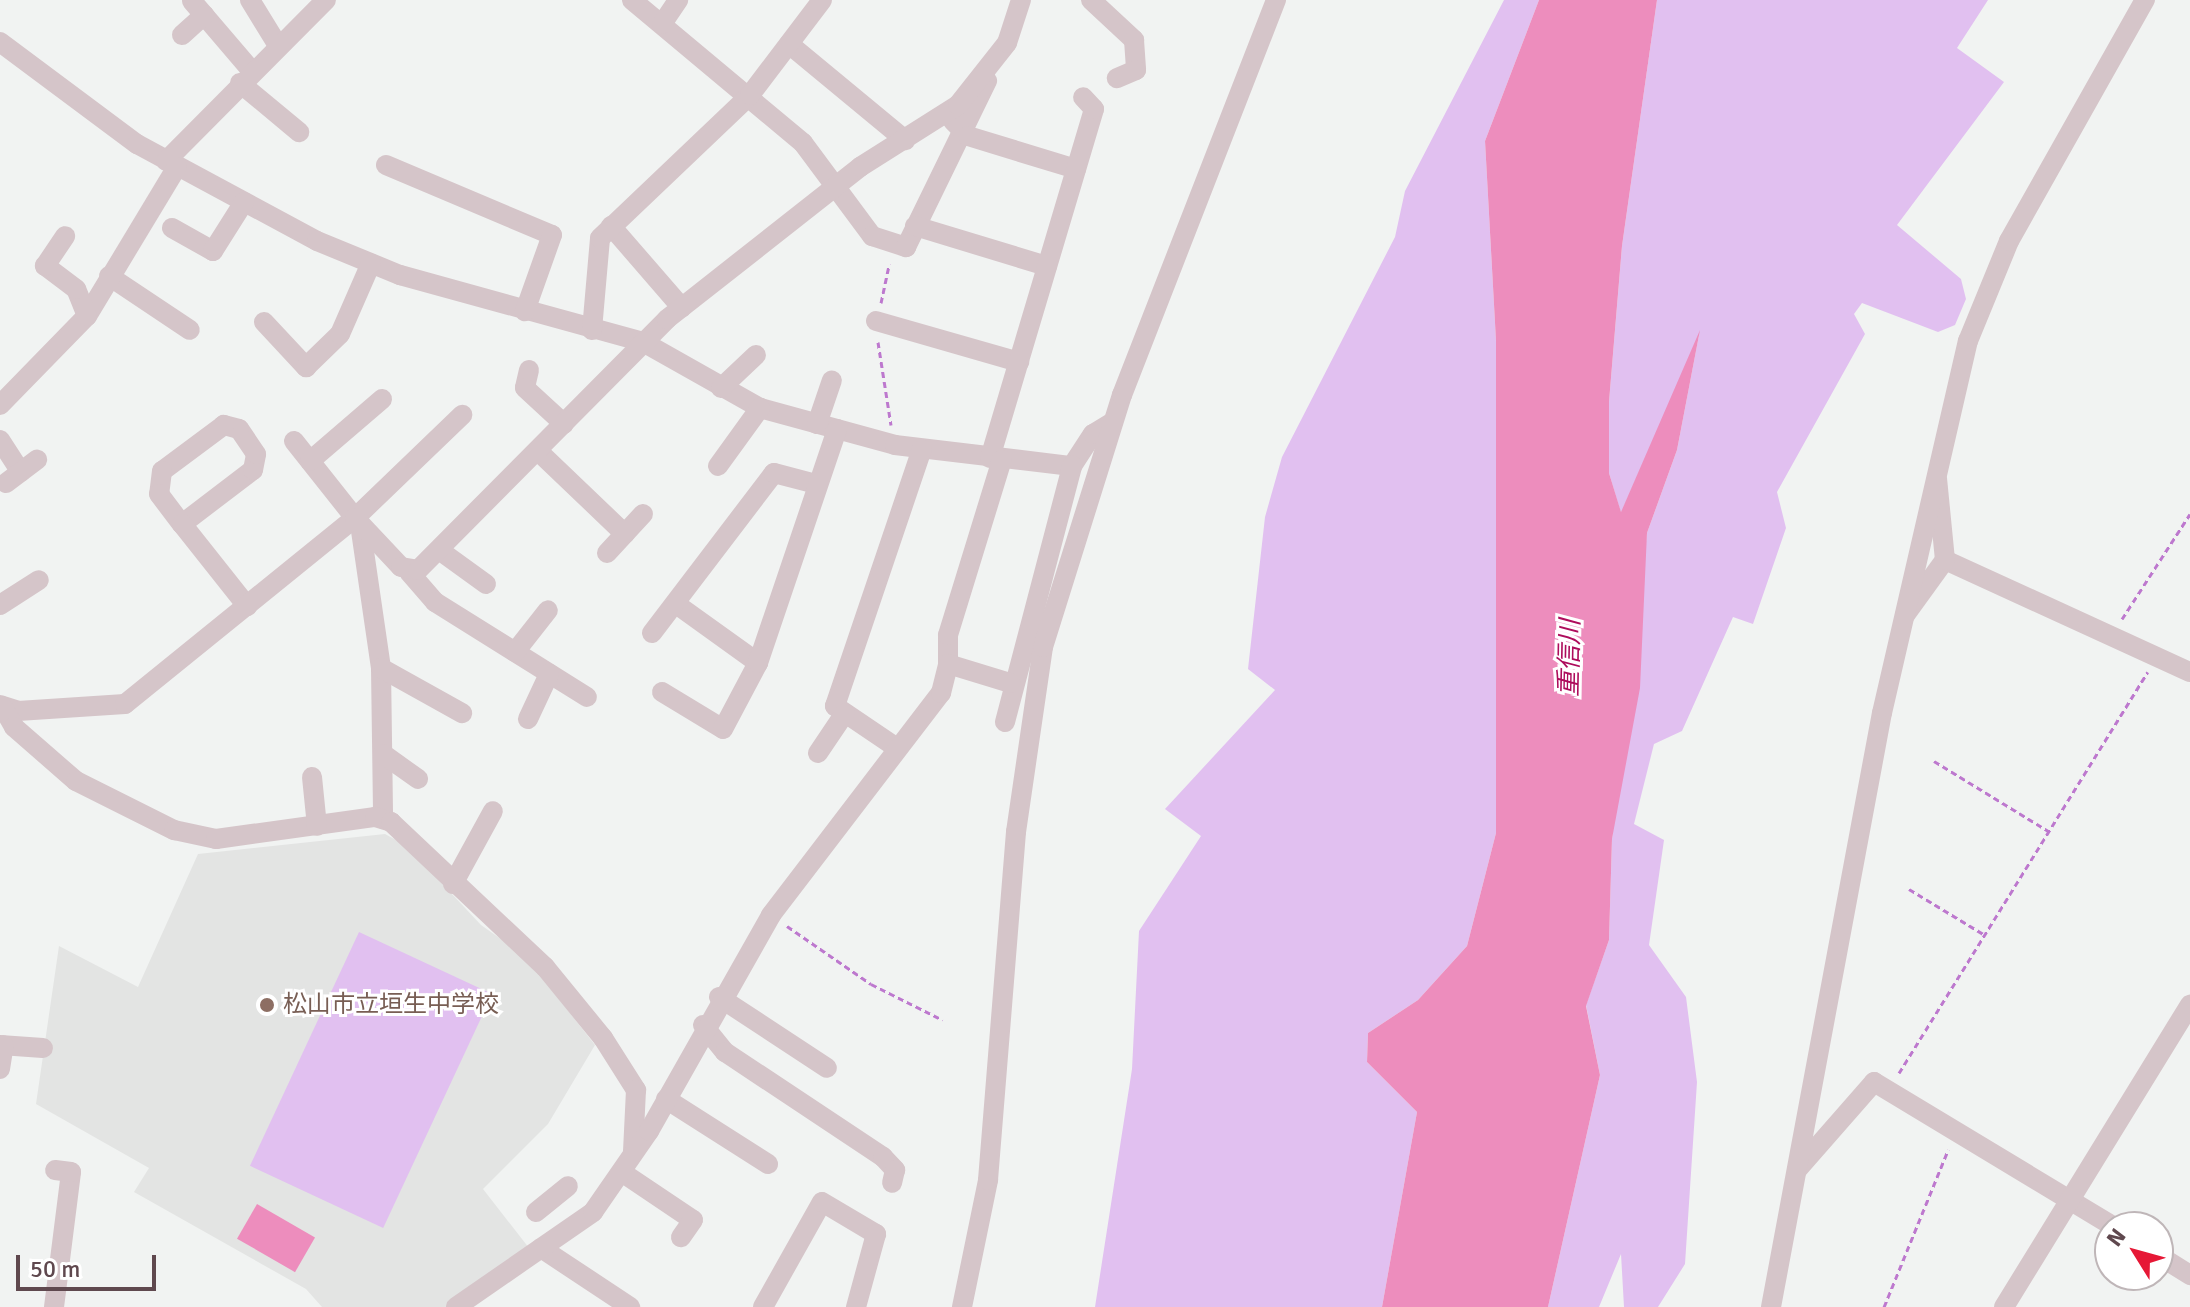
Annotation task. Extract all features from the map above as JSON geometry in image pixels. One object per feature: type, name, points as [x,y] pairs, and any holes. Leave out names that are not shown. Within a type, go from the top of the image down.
[{"type":"street","points":[[250,0],[277,44]]},
{"type":"street","points":[[0,405],[63,355],[171,164],[246,76],[326,0]]},
{"type":"street","points":[[632,0],[750,95],[836,186],[872,236],[906,247],[1021,0]]},
{"type":"street","points":[[662,24],[678,0]]},
{"type":"street","points":[[592,330],[596,250],[611,226],[750,95],[822,0]]},
{"type":"street","points":[[1091,0],[1134,40],[1136,70],[1117,78]]},
{"type":"street","points":[[962,1307],[988,1180],[1029,718],[1043,647],[1113,422],[1276,0]]},
{"type":"street","points":[[1771,1307],[1904,616],[1968,341],[2009,241],[2145,0]]},
{"type":"street","points":[[182,35],[198,8],[246,76],[299,132]]},
{"type":"street","points":[[0,42],[78,106],[171,164],[371,263],[525,311],[643,342],[760,408],[922,449],[1072,466]]},
{"type":"street","points":[[789,44],[905,140]]},
{"type":"street","points":[[409,572],[439,550],[643,342],[836,186],[937,119],[990,65]]},
{"type":"street","points":[[456,1307],[576,1224],[623,1173],[719,997],[771,915],[941,693],[948,664],[948,635],[1019,362],[1094,109],[1083,97]]},
{"type":"street","points":[[937,119],[1076,169]]},
{"type":"street","points":[[386,165],[520,233],[552,235],[525,311]]},
{"type":"street","points":[[172,228],[213,251],[244,202]]},
{"type":"street","points":[[611,226],[682,308]]},
{"type":"street","points":[[915,226],[1047,266]]},
{"type":"street","points":[[54,241],[45,266],[76,289],[87,316]]},
{"type":"street","points":[[264,322],[306,367],[340,334],[371,263]]},
{"type":"street","points":[[109,276],[190,330]]},
{"type":"street","points":[[876,321],[1019,362]]},
{"type":"street","points":[[721,388],[756,355]]},
{"type":"street","points":[[529,370],[525,388],[564,424]]},
{"type":"street","points":[[817,424],[832,380]]},
{"type":"street","points":[[310,461],[382,399]]},
{"type":"street","points":[[718,466],[760,408]]},
{"type":"street","points":[[1,705],[125,704],[358,521],[462,415]]},
{"type":"street","points":[[1005,722],[1010,683],[1072,466],[1093,434],[1113,422]]},
{"type":"street","points":[[182,524],[253,470],[256,454],[239,429],[224,425],[162,471],[159,494],[182,524],[247,606]]},
{"type":"street","points":[[662,692],[723,729],[758,663],[837,429]]},
{"type":"street","points":[[0,440],[21,472]]},
{"type":"street","points":[[294,441],[358,521],[435,602],[587,697]]},
{"type":"street","points":[[897,748],[835,706],[922,449]]},
{"type":"street","points":[[538,451],[625,534]]},
{"type":"street","points":[[652,633],[774,473],[816,484]]},
{"type":"street","points":[[1904,616],[1945,560],[1936,475]]},
{"type":"street","points":[[607,553],[643,514]]},
{"type":"street","points":[[358,521],[381,668],[383,819],[545,967],[633,1079],[633,1152]]},
{"type":"street","points":[[439,550],[486,584]]},
{"type":"street","points":[[1945,560],[2190,672]]},
{"type":"street","points":[[0,605],[39,580]]},
{"type":"street","points":[[676,604],[758,663]]},
{"type":"street","points":[[515,652],[548,610]]},
{"type":"street","points":[[948,664],[1010,683]]},
{"type":"street","points":[[381,668],[462,713]]},
{"type":"street","points":[[528,719],[549,674]]},
{"type":"street","points":[[1,705],[30,744],[136,816],[216,839],[383,819]]},
{"type":"street","points":[[818,753],[845,713]]},
{"type":"street","points":[[383,754],[418,779]]},
{"type":"street","points":[[312,777],[317,826]]},
{"type":"street","points":[[453,884],[493,811]]},
{"type":"street","points":[[719,997],[827,1068]]},
{"type":"street","points":[[2004,1307],[2190,1005]]},
{"type":"street","points":[[703,1025],[725,1052],[883,1157],[895,1170],[892,1183]]},
{"type":"street","points":[[0,1069],[2,1045],[43,1048]]},
{"type":"street","points":[[1797,1170],[1865,1085],[1891,1087],[2094,1214]]},
{"type":"street","points":[[666,1099],[756,1163]]},
{"type":"street","points":[[54,1307],[71,1172],[55,1170]]},
{"type":"street","points":[[623,1173],[693,1220],[681,1237]]},
{"type":"street","points":[[536,1212],[561,1192],[576,1224]]},
{"type":"street","points":[[763,1307],[822,1202],[876,1234],[856,1307]]},
{"type":"street","points":[[541,1248],[630,1307]]},
{"type":"path","points":[[2112,636],[2190,514]]},
{"type":"path","points":[[1891,1087],[2158,657]]},
{"type":"path","points":[[1934,761],[2050,832]]},
{"type":"path","points":[[1909,889],[1985,935]]},
{"type":"path","points":[[771,915],[871,984],[943,1020]]},
{"type":"path","points":[[1884,1307],[1956,1128]]},
{"type":"shaded area","points":[[1504,0],[1539,0],[1485,141],[1496,341],[1496,833],[1467,946],[1418,1000],[1368,1033],[1367,1062],[1417,1112],[1382,1307],[1095,1307],[1132,1069],[1139,931],[1201,836],[1165,809],[1275,690],[1248,669],[1265,517],[1282,457],[1395,237],[1405,191]]},
{"type":"shaded area","points":[[1657,0],[1988,0],[1957,48],[2004,82],[1897,225],[1961,279],[1966,299],[1955,325],[1938,332],[1862,303],[1854,314],[1865,334],[1777,492],[1786,528],[1753,624],[1733,617],[1682,731],[1654,744],[1634,824],[1664,840],[1649,945],[1686,997],[1697,1082],[1685,1264],[1658,1307],[1624,1307],[1621,1254],[1599,1307],[1548,1307],[1600,1075],[1586,1005],[1609,940],[1612,839],[1647,533],[1677,450],[1699,335],[1621,513],[1609,473],[1609,402],[1622,246]]},
{"type":"shaded area","points":[[385,834],[407,846],[481,925],[525,956],[595,1045],[548,1124],[483,1189],[529,1248],[447,1307],[322,1307],[306,1289],[134,1192],[149,1168],[36,1104],[59,946],[138,987],[198,854]]},
{"type":"shaded area","points":[[359,932],[492,994],[383,1228],[250,1166]]},
{"type":"water","name":"重信川","points":[[1539,0],[1657,0],[1622,246],[1609,402],[1609,473],[1621,512],[1700,330],[1677,450],[1647,533],[1640,688],[1612,839],[1609,940],[1586,1006],[1600,1075],[1548,1307],[1382,1307],[1417,1112],[1367,1062],[1368,1033],[1418,1000],[1467,946],[1496,833],[1496,341],[1485,141]]},
{"type":"water","points":[[257,1204],[315,1238],[295,1272],[237,1239]]},
{"type":"place","name":"松山市立垣生中学校","points":[[267,1005]]}]
